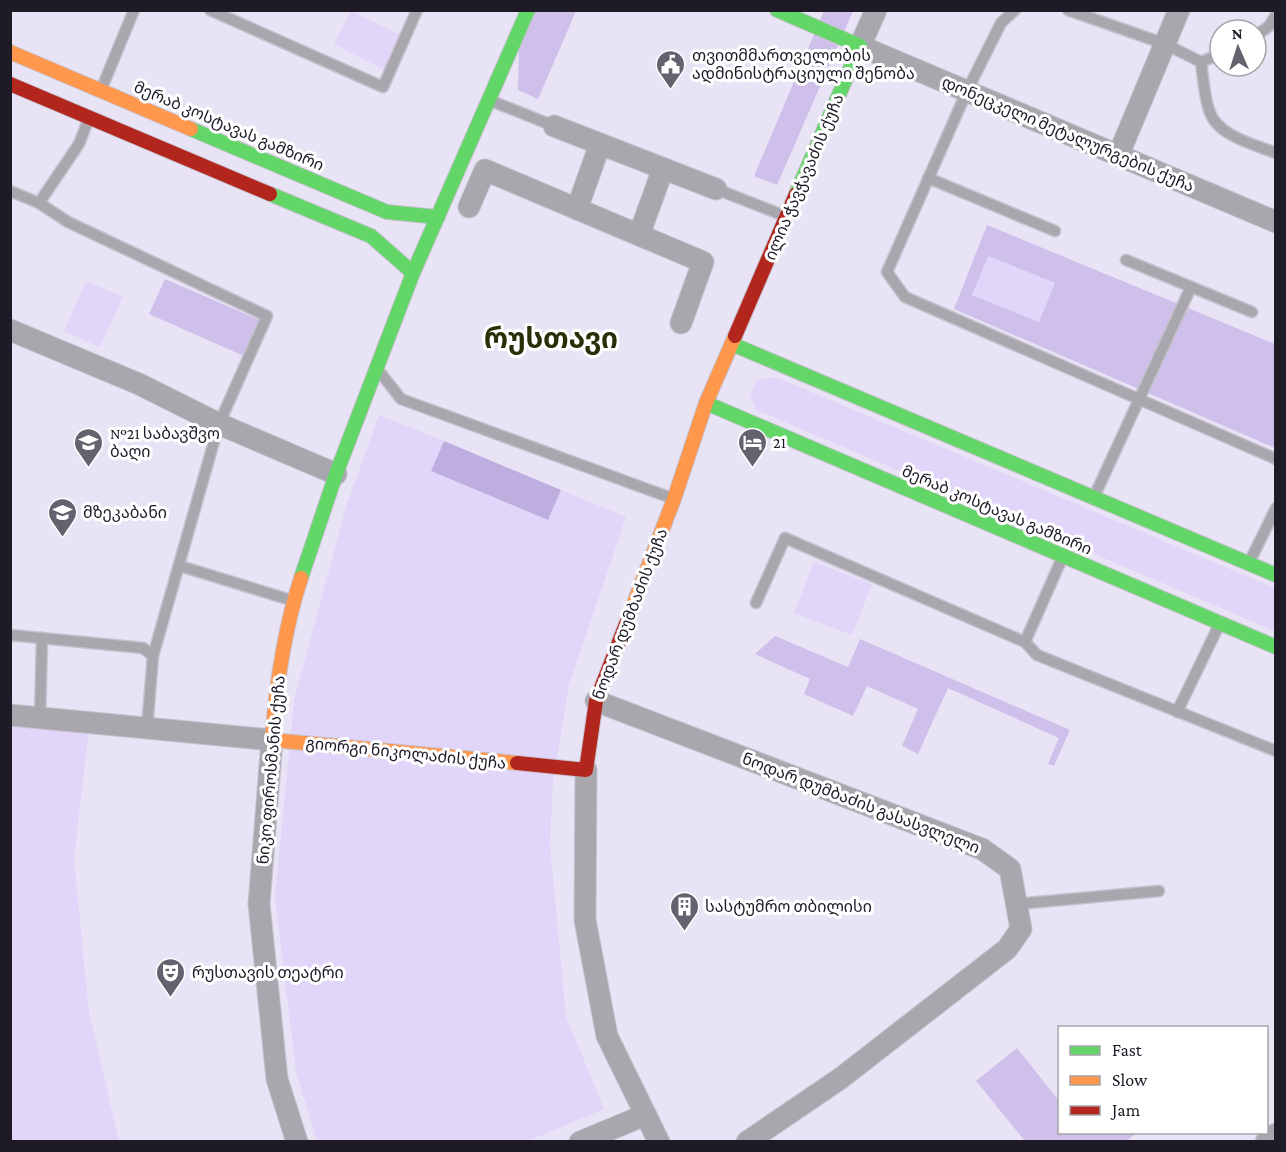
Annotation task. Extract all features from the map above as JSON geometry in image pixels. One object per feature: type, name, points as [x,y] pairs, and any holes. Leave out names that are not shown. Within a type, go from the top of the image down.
[{"type":"street","name":"ნიკო ფიროსმანის ქუჩა","points":[[297,1142],[277,1079],[259,904],[274,699],[294,601],[336,474],[413,273],[528,10]]},
{"type":"street","points":[[777,10],[860,46]]},
{"type":"street","name":"ილია ჭავჭავაძის ქუჩა","points":[[706,403],[876,10]]},
{"type":"street","points":[[1118,156],[1179,10]]},
{"type":"street","name":"დონეცკელი მეტალურგების ქუჩა","points":[[860,46],[1275,222]]},
{"type":"street","name":"მერაბ კოსტავას გამზირი","points":[[10,52],[387,212],[438,217]]},
{"type":"street","points":[[10,84],[371,236],[413,273]]},
{"type":"street","points":[[554,126],[716,189]]},
{"type":"street","points":[[577,209],[600,144]]},
{"type":"street","points":[[639,235],[663,169]]},
{"type":"street","points":[[469,207],[485,171],[703,262],[681,323]]},
{"type":"street","points":[[10,330],[139,384],[219,423],[336,474]]},
{"type":"street","points":[[732,344],[1275,575]]},
{"type":"street","name":"მერაბ კოსტავას გამზირი","points":[[706,403],[1275,647]]},
{"type":"street","name":"ნოდარ დუმბაძის ქუჩა","points":[[659,1142],[607,1036],[585,920],[586,770],[596,701],[674,499],[706,403]]},
{"type":"street","name":"ნოდარ დუმბაძის გასასვლელი","points":[[596,701],[982,849],[1010,869],[1021,929],[1007,949],[841,1078],[747,1142]]},
{"type":"street","name":"გიორგი ნიკოლაძის ქუჩა","points":[[10,715],[586,770]]},
{"type":"street","points":[[580,1142],[645,1115]]},
{"type":"street","points":[[1266,1142],[1275,1134]]},
{"type":"lane","points":[[101,90],[134,10]]},
{"type":"lane","points":[[210,10],[382,87],[417,10]]},
{"type":"lane","points":[[1015,10],[1001,22],[966,91],[887,272],[905,297],[1275,459]]},
{"type":"lane","points":[[1068,10],[1165,44],[1201,62],[1208,59]]},
{"type":"lane","points":[[1201,62],[1209,111],[1217,123],[1227,132],[1275,153]]},
{"type":"lane","points":[[489,100],[554,126]]},
{"type":"lane","points":[[39,203],[79,144],[90,117]]},
{"type":"lane","points":[[928,178],[1055,231]]},
{"type":"lane","points":[[716,189],[787,216]]},
{"type":"lane","points":[[10,191],[39,203],[68,222],[267,316],[219,423],[153,657],[147,728]]},
{"type":"lane","points":[[1126,260],[1252,312]]},
{"type":"lane","points":[[1093,498],[1191,287]]},
{"type":"lane","points":[[377,369],[401,399],[674,499]]},
{"type":"lane","points":[[1249,564],[1275,507]]},
{"type":"lane","points":[[756,603],[785,538],[1025,642],[1037,655],[1275,751]]},
{"type":"lane","points":[[1025,642],[1063,556]]},
{"type":"lane","points":[[180,566],[294,601]]},
{"type":"lane","points":[[1177,712],[1220,623]]},
{"type":"lane","points":[[10,635],[143,648],[153,657]]},
{"type":"lane","points":[[40,717],[42,638]]},
{"type":"lane","points":[[1017,904],[1158,891]]},
{"type":"shaded area","points":[[351,11],[403,36],[386,71],[334,44]]},
{"type":"shaded area","points":[[535,11],[576,11],[538,99],[518,90],[519,50]]},
{"type":"shaded area","points":[[824,11],[853,11],[777,185],[754,176]]},
{"type":"shaded area","points":[[987,225],[1275,344],[1275,448],[954,309]],"holes":[[[988,256],[1055,283],[1039,322],[972,295]]]},
{"type":"shaded area","points":[[987,256],[1055,283],[1040,322],[972,295]]},
{"type":"shaded area","points":[[165,279],[269,324],[253,360],[149,314]]},
{"type":"shaded area","points":[[86,281],[123,297],[100,347],[64,331]]},
{"type":"shaded area","points":[[776,377],[1275,588],[1275,631],[756,410],[750,395],[757,380]]},
{"type":"shaded area","points":[[379,415],[444,441],[431,471],[548,520],[561,490],[626,517],[569,685],[553,781],[550,846],[566,1016],[604,1109],[528,1141],[317,1142],[296,1072],[275,897],[294,700],[346,507]]},
{"type":"shaded area","points":[[444,441],[561,490],[548,520],[431,471]]},
{"type":"shaded area","points":[[814,562],[872,584],[852,635],[794,613]]},
{"type":"shaded area","points":[[775,636],[848,667],[860,639],[1070,730],[1054,766],[1048,764],[1059,738],[948,688],[918,754],[902,746],[918,709],[867,686],[853,716],[804,694],[810,679],[755,654]]},
{"type":"shaded area","points":[[10,723],[89,729],[74,859],[89,1012],[119,1141],[11,1141]]},
{"type":"shaded area","points":[[1017,1048],[1058,1100],[1058,1134],[1136,1134],[1126,1141],[1025,1141],[976,1081]]},
{"type":"traffic: fast","points":[[301,578],[336,474],[413,273],[528,10]]},
{"type":"traffic: fast","points":[[777,10],[860,46],[796,194]]},
{"type":"traffic: fast","points":[[191,129],[387,212],[438,217]]},
{"type":"traffic: fast","points":[[270,194],[371,236],[413,273]]},
{"type":"traffic: fast","points":[[732,344],[1276,575]]},
{"type":"traffic: fast","points":[[706,403],[1276,647]]},
{"type":"traffic: slow","points":[[10,52],[191,129]]},
{"type":"traffic: slow","points":[[626,624],[674,499],[706,403],[735,336]]},
{"type":"traffic: slow","points":[[301,578],[282,658],[272,740],[517,763]]},
{"type":"traffic: jam","points":[[10,84],[270,194]]},
{"type":"traffic: jam","points":[[735,336],[796,194]]},
{"type":"traffic: jam","points":[[517,763],[586,770],[596,701],[626,624]]},
{"type":"place","name":"თვითმმართველობის ადმინისტრაციული შენობა","points":[[671,90]]},
{"type":"place","name":"№21 საბავშვო ბაღი","points":[[89,468]]},
{"type":"place","name":"21","points":[[752,468]]},
{"type":"place","name":"მზეკაბანი","points":[[62,538]]},
{"type":"place","name":"სასტუმრო თბილისი","points":[[684,932]]},
{"type":"place","name":"რუსთავის თეატრი","points":[[171,998]]},
{"type":"district","name":"რუსთავი","points":[[551,338]]}]
